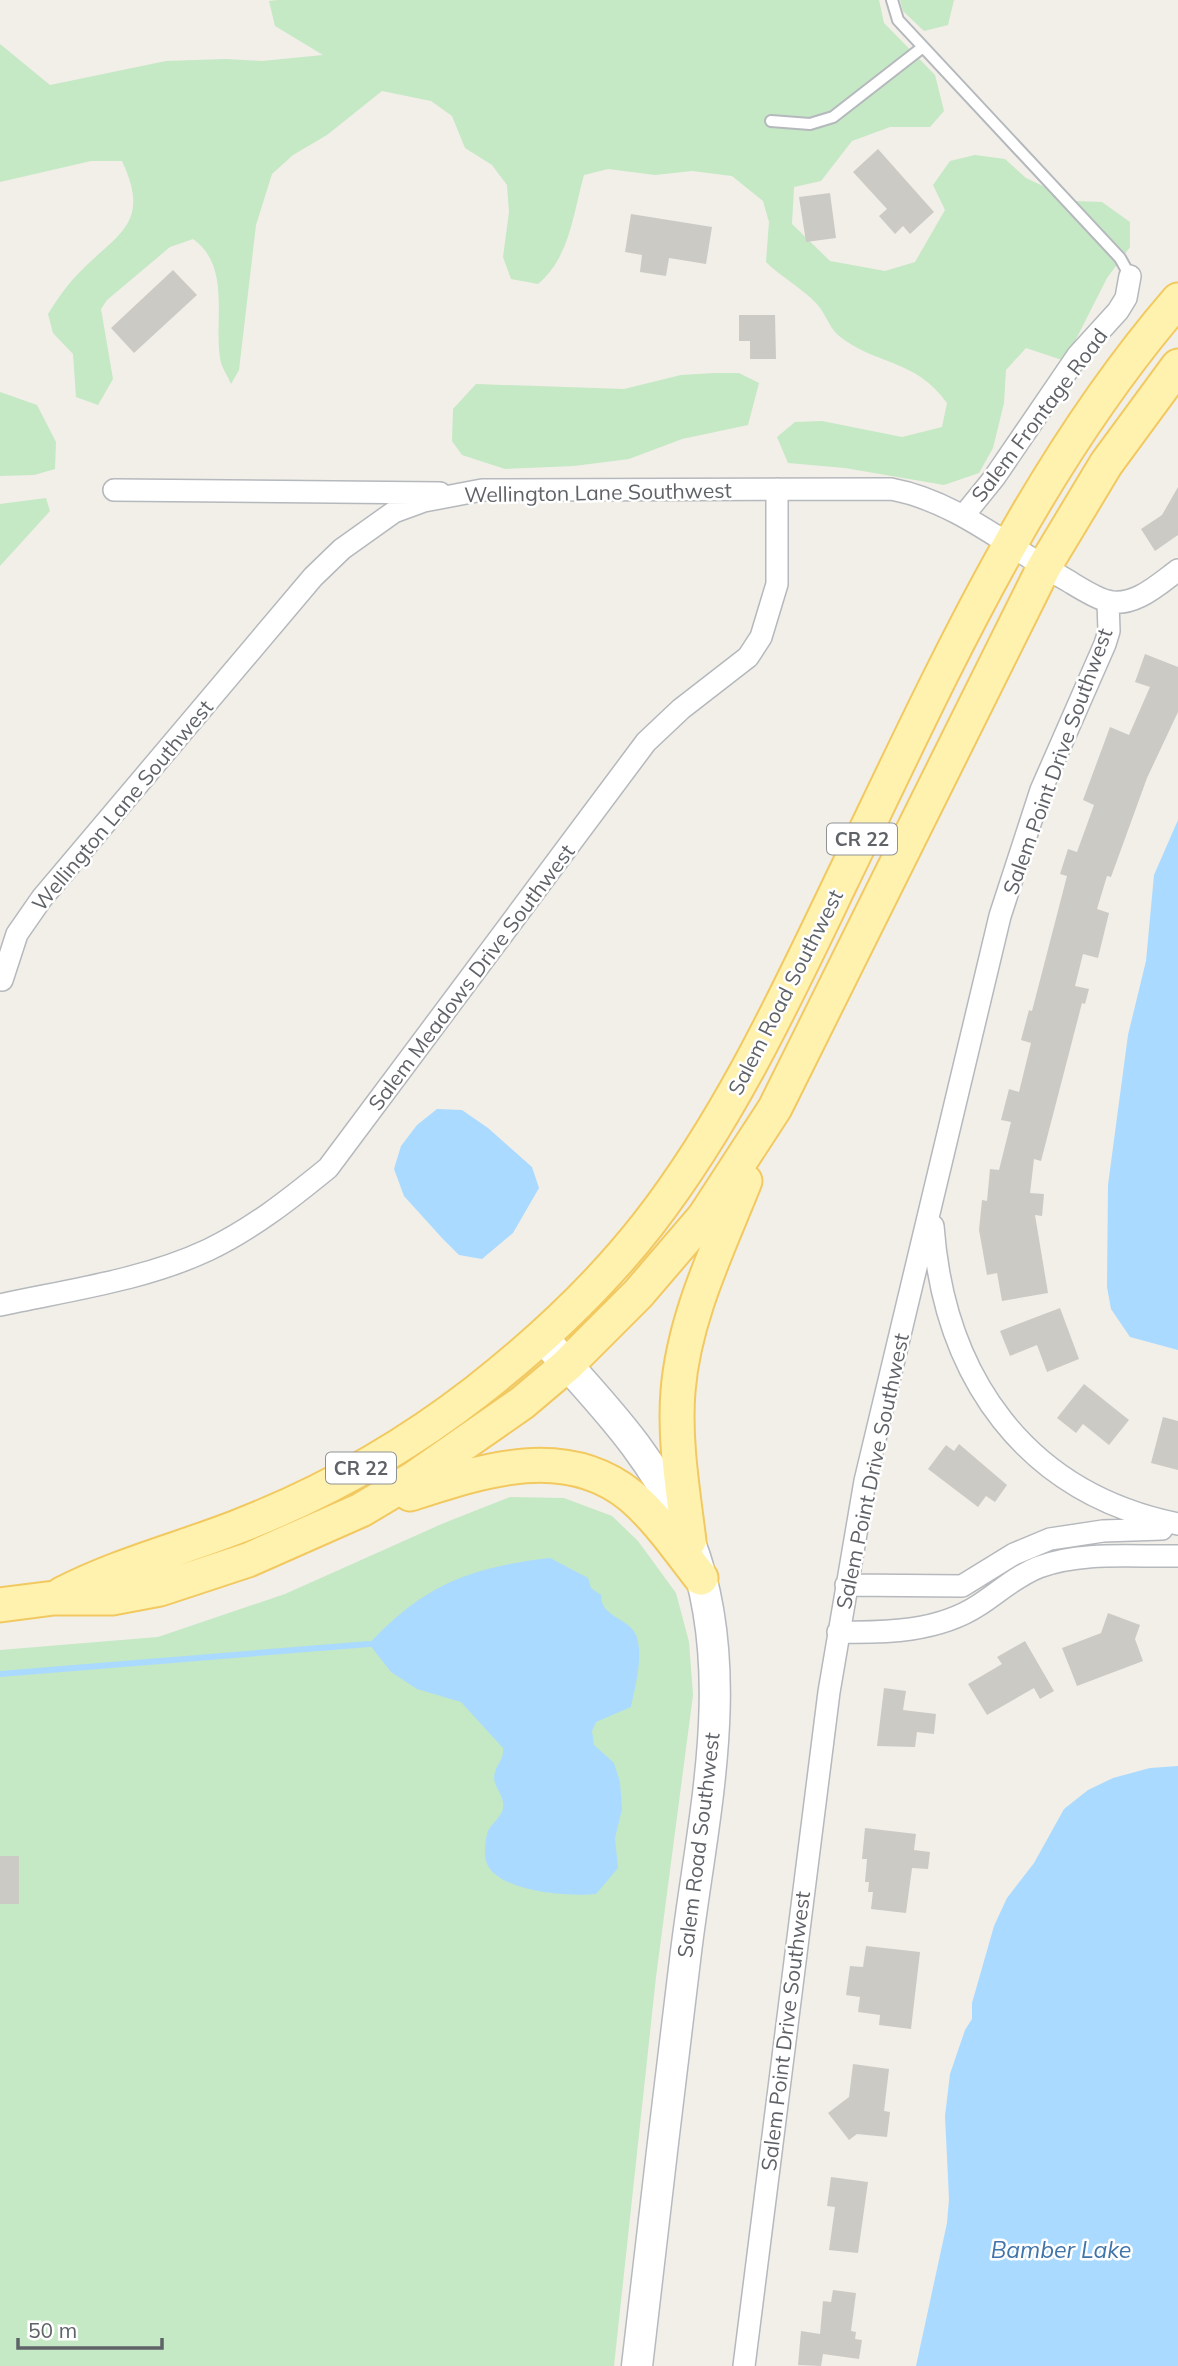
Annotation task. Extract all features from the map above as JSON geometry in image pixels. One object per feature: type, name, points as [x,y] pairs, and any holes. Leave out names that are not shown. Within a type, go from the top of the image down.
[{"type":"main road","name":"Salem Road Southwest","points":[[567,1365],[674,1254],[728,1183],[775,1108],[1026,557],[1068,447],[1137,351],[1178,300]]},
{"type":"main road","name":"Salem Road Southwest","points":[[637,2366],[713,1723],[714,1658],[701,1578],[677,1511],[641,1450],[543,1338],[613,1266],[648,1224],[733,1096],[1026,557],[1106,464],[1178,366]]},
{"type":"main road","points":[[689,1541],[677,1422],[681,1361],[700,1292],[775,1108]]},
{"type":"main road","name":"CR 22","points":[[54,1598],[130,1564],[272,1513],[362,1468],[472,1396],[543,1338]]},
{"type":"main road","name":"CR 22","points":[[0,1605],[54,1598],[112,1598],[160,1589],[237,1564],[361,1510],[489,1428],[567,1365]]},
{"type":"main road","points":[[361,1510],[486,1470],[528,1464],[548,1465],[588,1474],[630,1495],[654,1519],[701,1578]]},
{"type":"street","name":"Salem Frontage Road","points":[[964,515],[994,478],[1079,355],[1118,312],[1126,298],[1130,276]]},
{"type":"street","name":"Salem Meadows Drive Southwest","points":[[0,1305],[134,1276],[207,1250],[270,1214],[328,1168],[646,742],[681,709],[748,657],[765,625],[777,584],[777,489]]},
{"type":"street","name":"Wellington Lane Southwest","points":[[2,980],[17,934],[42,898],[313,577],[342,549],[394,512],[453,494],[482,490],[891,489],[923,496],[964,515],[1026,557]]},
{"type":"street","points":[[114,490],[421,490],[453,494]]},
{"type":"street","name":"Salem Point Drive Southwest","points":[[1026,557],[1108,601],[1132,599],[1146,594],[1178,570]]},
{"type":"street","name":"Salem Point Drive Southwest","points":[[744,2366],[799,1913],[838,1632],[865,1481],[932,1210],[1000,916],[1041,790],[1105,644],[1109,631],[1108,601]]},
{"type":"street","points":[[932,1210],[938,1277],[950,1326],[989,1404],[1032,1453],[1078,1487],[1127,1511],[1178,1526]]},
{"type":"street","points":[[846,1585],[962,1586],[1014,1554],[1050,1539],[1103,1531],[1178,1526]]},
{"type":"street","points":[[838,1632],[887,1632],[942,1622],[978,1606],[1019,1577],[1055,1563],[1090,1557],[1178,1556]]},
{"type":"lane","points":[[892,0],[898,20],[1120,258],[1130,276]]},
{"type":"lane","points":[[771,121],[810,124],[833,117],[923,47]]},
{"type":"green space","points":[[879,0],[884,23],[935,75],[944,111],[930,127],[890,127],[852,141],[821,181],[794,187],[792,224],[830,261],[885,271],[915,262],[945,210],[933,185],[950,161],[975,155],[1005,159],[1026,178],[1075,201],[1102,202],[1130,222],[1130,247],[1107,278],[1065,361],[1026,348],[1006,370],[1004,403],[993,448],[979,473],[944,485],[845,468],[788,463],[777,437],[795,422],[822,421],[902,437],[942,427],[947,403],[935,388],[922,378],[852,345],[838,335],[816,303],[766,262],[769,222],[763,201],[732,176],[692,171],[655,175],[608,169],[584,175],[564,248],[549,273],[538,284],[511,279],[503,257],[509,212],[507,185],[492,165],[465,148],[452,116],[431,101],[382,91],[327,135],[293,155],[272,174],[256,225],[239,370],[231,384],[220,358],[217,278],[205,250],[193,239],[170,247],[107,300],[101,309],[113,379],[98,405],[76,397],[73,354],[53,333],[48,314],[74,279],[126,226],[132,214],[130,183],[122,161],[91,161],[0,182],[0,44],[50,85],[166,61],[262,61],[323,55],[275,26],[269,1]]},
{"type":"green space","points":[[900,0],[954,0],[948,25],[924,31],[903,11]]},
{"type":"green space","points":[[739,373],[759,383],[748,425],[682,439],[629,459],[574,466],[505,469],[462,455],[452,441],[453,409],[476,384],[624,389],[681,375]]},
{"type":"green space","points":[[0,392],[37,405],[56,442],[55,469],[34,475],[0,476]]},
{"type":"green space","points":[[46,498],[50,511],[0,566],[0,504]]},
{"type":"green space","points":[[510,1497],[564,1498],[612,1516],[638,1541],[676,1593],[689,1642],[693,1695],[656,1977],[614,2366],[0,2366],[0,1650],[158,1637],[285,1594],[444,1523]]},
{"type":"water","points":[[1178,820],[1178,1350],[1130,1337],[1111,1309],[1107,1287],[1108,1185],[1128,1035],[1146,961],[1154,875]]},
{"type":"water","points":[[437,1109],[462,1110],[488,1128],[532,1167],[539,1188],[513,1233],[482,1259],[459,1255],[442,1238],[404,1196],[394,1169],[401,1146],[417,1125]]},
{"type":"water","points":[[550,1558],[588,1578],[591,1588],[601,1595],[605,1608],[632,1629],[638,1643],[638,1671],[631,1707],[596,1722],[592,1731],[594,1745],[614,1763],[620,1782],[622,1809],[615,1838],[618,1868],[596,1894],[548,1893],[512,1884],[497,1876],[488,1865],[485,1850],[488,1831],[503,1807],[494,1777],[503,1748],[461,1702],[417,1689],[391,1672],[369,1644],[409,1607],[450,1582],[496,1567]]},
{"type":"water","name":"Bamber Lake","points":[[1178,1766],[1178,2366],[916,2366],[947,2223],[949,2199],[945,2116],[950,2074],[965,2030],[972,2019],[972,2003],[994,1926],[1007,1898],[1034,1863],[1064,1809],[1088,1790],[1113,1778],[1150,1768]]},
{"type":"building","points":[[878,149],[934,212],[910,234],[903,226],[895,234],[879,216],[887,209],[853,172]]},
{"type":"building","points":[[830,193],[836,238],[806,242],[799,197]]},
{"type":"building","points":[[631,214],[712,227],[706,264],[669,258],[666,276],[640,272],[642,255],[625,252]]},
{"type":"building","points":[[173,270],[197,295],[134,353],[111,328]]},
{"type":"building","points":[[739,315],[775,315],[776,359],[750,359],[750,341],[739,341]]},
{"type":"building","points":[[1178,487],[1178,535],[1155,551],[1141,529],[1162,515]]},
{"type":"building","points":[[1145,654],[1178,667],[1178,712],[1147,778],[1111,877],[1107,876],[1097,909],[1109,913],[1098,958],[1083,954],[1075,986],[1089,989],[1085,1004],[1082,1003],[1041,1161],[1034,1159],[1030,1193],[1044,1194],[1042,1216],[1035,1215],[1048,1293],[1002,1301],[997,1273],[987,1275],[979,1230],[982,1200],[987,1201],[990,1169],[999,1170],[1011,1122],[1001,1120],[1009,1089],[1019,1092],[1031,1043],[1021,1040],[1029,1010],[1032,1011],[1067,876],[1060,874],[1068,849],[1077,852],[1094,805],[1083,800],[1110,727],[1129,735],[1150,687],[1135,682]]},
{"type":"building","points":[[1060,1308],[1079,1359],[1047,1372],[1037,1345],[1010,1356],[1000,1331]]},
{"type":"building","points":[[1084,1384],[1129,1420],[1109,1445],[1083,1424],[1076,1433],[1057,1418]]},
{"type":"building","points":[[1163,1417],[1178,1421],[1178,1470],[1151,1463]]},
{"type":"building","points":[[959,1444],[1007,1485],[995,1502],[986,1496],[978,1507],[928,1469],[946,1445],[954,1451]]},
{"type":"building","points":[[1108,1613],[1140,1625],[1135,1639],[1143,1661],[1077,1686],[1062,1648],[1101,1633]]},
{"type":"building","points":[[1025,1641],[1054,1691],[1040,1699],[1034,1688],[987,1715],[968,1684],[1002,1664],[997,1657]]},
{"type":"building","points":[[884,1688],[906,1691],[903,1710],[936,1714],[934,1734],[917,1732],[915,1747],[877,1746]]},
{"type":"building","points":[[865,1828],[916,1834],[914,1850],[930,1852],[928,1869],[912,1868],[906,1913],[871,1909],[873,1892],[868,1892],[869,1882],[865,1882],[867,1859],[862,1859]]},
{"type":"building","points":[[0,1856],[19,1856],[19,1904],[0,1904]]},
{"type":"building","points":[[866,1946],[920,1952],[911,2029],[879,2025],[880,2015],[858,2012],[860,1997],[846,1995],[850,1966],[863,1967]]},
{"type":"building","points":[[853,2064],[889,2069],[884,2111],[890,2112],[887,2137],[857,2134],[849,2140],[828,2113],[849,2097]]},
{"type":"building","points":[[831,2177],[868,2182],[858,2253],[829,2250],[835,2207],[827,2206]]},
{"type":"building","points":[[833,2290],[856,2293],[851,2331],[856,2332],[855,2339],[862,2340],[859,2359],[823,2354],[821,2366],[798,2365],[801,2331],[820,2334],[823,2301],[831,2302]]},
{"type":"waterway","points":[[0,1674],[369,1644]]}]
